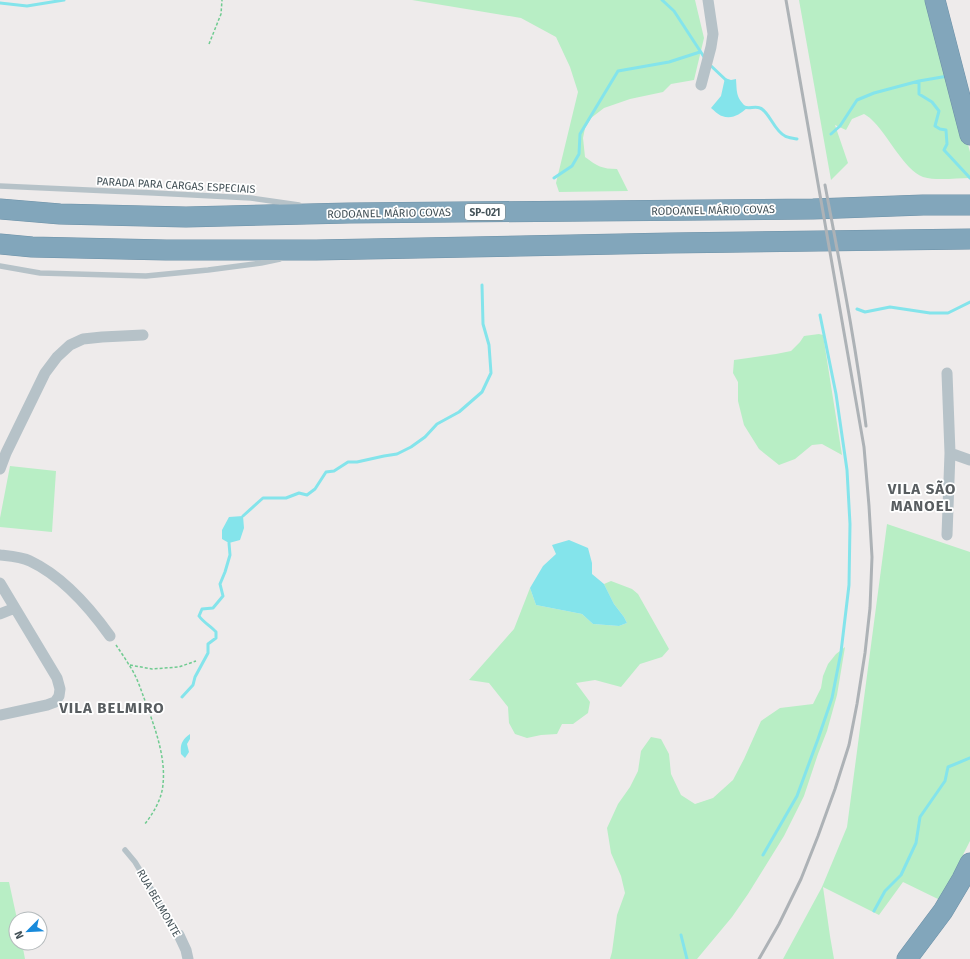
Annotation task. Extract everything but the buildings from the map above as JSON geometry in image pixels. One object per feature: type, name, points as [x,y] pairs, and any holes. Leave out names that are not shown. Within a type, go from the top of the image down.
[{"type":"highway","points":[[935,0],[970,135]]},
{"type":"highway","points":[[948,0],[970,80]]},
{"type":"highway","name":"RODOANEL MÁRIO COVAS","points":[[0,209],[60,214],[186,217],[349,212],[782,209],[970,205]]},
{"type":"highway","points":[[0,244],[32,247],[166,250],[316,250],[970,239]]},
{"type":"highway","points":[[907,959],[943,911],[970,863]]},
{"type":"highway","points":[[922,959],[930,950],[970,889]]},
{"type":"street","points":[[701,85],[713,34],[708,0]]},
{"type":"street","points":[[0,469],[6,453],[45,373],[57,356],[70,345],[83,339],[143,335]]},
{"type":"street","points":[[947,373],[950,453],[947,535]]},
{"type":"street","points":[[950,453],[970,460]]},
{"type":"street","points":[[0,555],[29,560],[48,571],[67,586],[99,620],[110,636]]},
{"type":"street","points":[[0,583],[57,678],[60,689],[59,696],[54,702],[47,705],[0,715]]},
{"type":"street","points":[[0,614],[15,608]]},
{"type":"street","name":"RUA BELMONTE","points":[[179,935],[186,950],[188,959]]},
{"type":"lane","name":"PARADA PARA CARGAS ESPECIAIS","points":[[0,186],[154,192],[251,198],[304,206]]},
{"type":"lane","points":[[319,208],[349,212]]},
{"type":"lane","points":[[0,266],[40,273],[146,276],[261,263],[316,250]]},
{"type":"lane","name":"RUA BELMONTE","points":[[125,850],[135,862],[179,935]]},
{"type":"path","points":[[209,44],[221,14],[222,0]]},
{"type":"path","points":[[110,636],[130,666],[137,681],[153,722],[163,760],[162,791],[151,817],[144,825]]},
{"type":"path","points":[[130,666],[152,669],[179,667],[196,661]]},
{"type":"green space","points":[[412,0],[695,0],[704,38],[694,80],[671,84],[663,92],[630,99],[604,108],[591,118],[585,128],[583,138],[585,157],[600,166],[617,169],[628,191],[559,192],[556,183],[578,92],[570,67],[556,37],[521,18]]},
{"type":"green space","points":[[799,0],[930,0],[970,152],[970,178],[934,179],[923,177],[916,173],[902,159],[877,125],[864,114],[852,119],[846,130],[835,125],[848,163],[831,180]]},
{"type":"green space","points":[[819,334],[823,335],[842,455],[822,444],[812,445],[795,459],[779,465],[759,449],[744,425],[738,401],[738,382],[733,373],[734,360],[791,351],[804,336]]},
{"type":"green space","points":[[10,466],[56,471],[52,532],[0,527],[0,518]]},
{"type":"green space","points":[[887,524],[970,552],[970,841],[940,900],[903,882],[879,915],[823,887],[834,959],[783,959],[822,887],[847,827]]},
{"type":"green space","points":[[611,581],[632,589],[638,594],[669,649],[662,657],[640,664],[621,687],[595,680],[576,683],[590,702],[588,713],[573,724],[562,724],[557,734],[527,738],[515,734],[509,723],[508,707],[489,683],[469,680],[514,629],[530,588],[536,605],[582,614],[593,624],[619,626],[627,623],[614,604],[604,584]]},
{"type":"green space","points":[[845,647],[837,695],[827,731],[804,796],[784,836],[732,917],[697,959],[610,959],[617,915],[625,893],[621,876],[611,853],[607,828],[618,804],[630,787],[638,771],[641,751],[651,737],[661,739],[669,754],[671,774],[681,795],[695,804],[713,798],[733,780],[761,721],[780,708],[813,704],[821,688],[823,676],[828,664],[836,654]]},
{"type":"green space","points":[[0,882],[9,882],[15,911],[8,911],[8,951],[24,951],[25,959],[0,959]]},
{"type":"water","points":[[725,78],[731,80],[736,79],[738,95],[747,108],[732,117],[726,117],[718,114],[711,108],[721,96]]},
{"type":"water","points":[[243,516],[244,528],[240,540],[229,543],[222,539],[222,530],[229,517]]},
{"type":"water","points":[[569,540],[588,548],[592,563],[592,574],[604,584],[614,604],[627,623],[619,626],[593,624],[582,614],[536,605],[530,588],[543,566],[556,554],[552,545]]},
{"type":"water","points":[[190,734],[190,739],[187,744],[189,752],[185,758],[181,754],[181,745],[183,740]]},
{"type":"waterway","points":[[0,3],[27,6],[64,0]]},
{"type":"waterway","points":[[662,0],[674,11],[706,60]]},
{"type":"waterway","points":[[554,178],[572,166],[579,154],[580,134],[618,71],[669,62],[700,52]]},
{"type":"waterway","points":[[709,64],[727,81]]},
{"type":"waterway","points":[[831,134],[840,126],[857,100],[874,93],[919,81],[948,76]]},
{"type":"waterway","points":[[919,81],[919,94],[932,102],[939,111],[935,126],[946,130],[947,144],[944,150],[970,178]]},
{"type":"waterway","points":[[744,107],[760,108],[766,113],[781,133],[788,137],[797,139]]},
{"type":"waterway","points":[[243,516],[263,498],[286,498],[299,493],[307,495],[315,489],[326,472],[334,471],[348,462],[357,462],[397,454],[411,447],[425,437],[437,424],[459,412],[482,392],[491,373],[489,345],[483,324],[482,285]]},
{"type":"waterway","points":[[857,309],[865,312],[890,307],[930,313],[948,313],[970,302]]},
{"type":"waterway","points":[[763,855],[797,796],[832,698],[841,652],[849,585],[850,524],[847,470],[836,394],[820,315]]},
{"type":"waterway","points":[[182,697],[193,685],[195,677],[208,653],[208,644],[216,638],[216,632],[199,616],[202,609],[213,608],[223,596],[220,584],[230,555],[229,543]]},
{"type":"waterway","points":[[874,911],[885,891],[901,875],[916,843],[920,817],[945,781],[948,767],[970,758]]},
{"type":"waterway","points":[[681,935],[687,959]]},
{"type":"railway","points":[[759,959],[779,924],[801,879],[835,789],[849,745],[865,653],[870,608],[872,557],[864,447],[786,0]]},
{"type":"railway","points":[[825,185],[853,335],[866,426]]},
{"type":"district","name":"VILA SÃO MANOEL","points":[[922,498]]},
{"type":"district","name":"VILA BELMIRO","points":[[112,708]]}]
